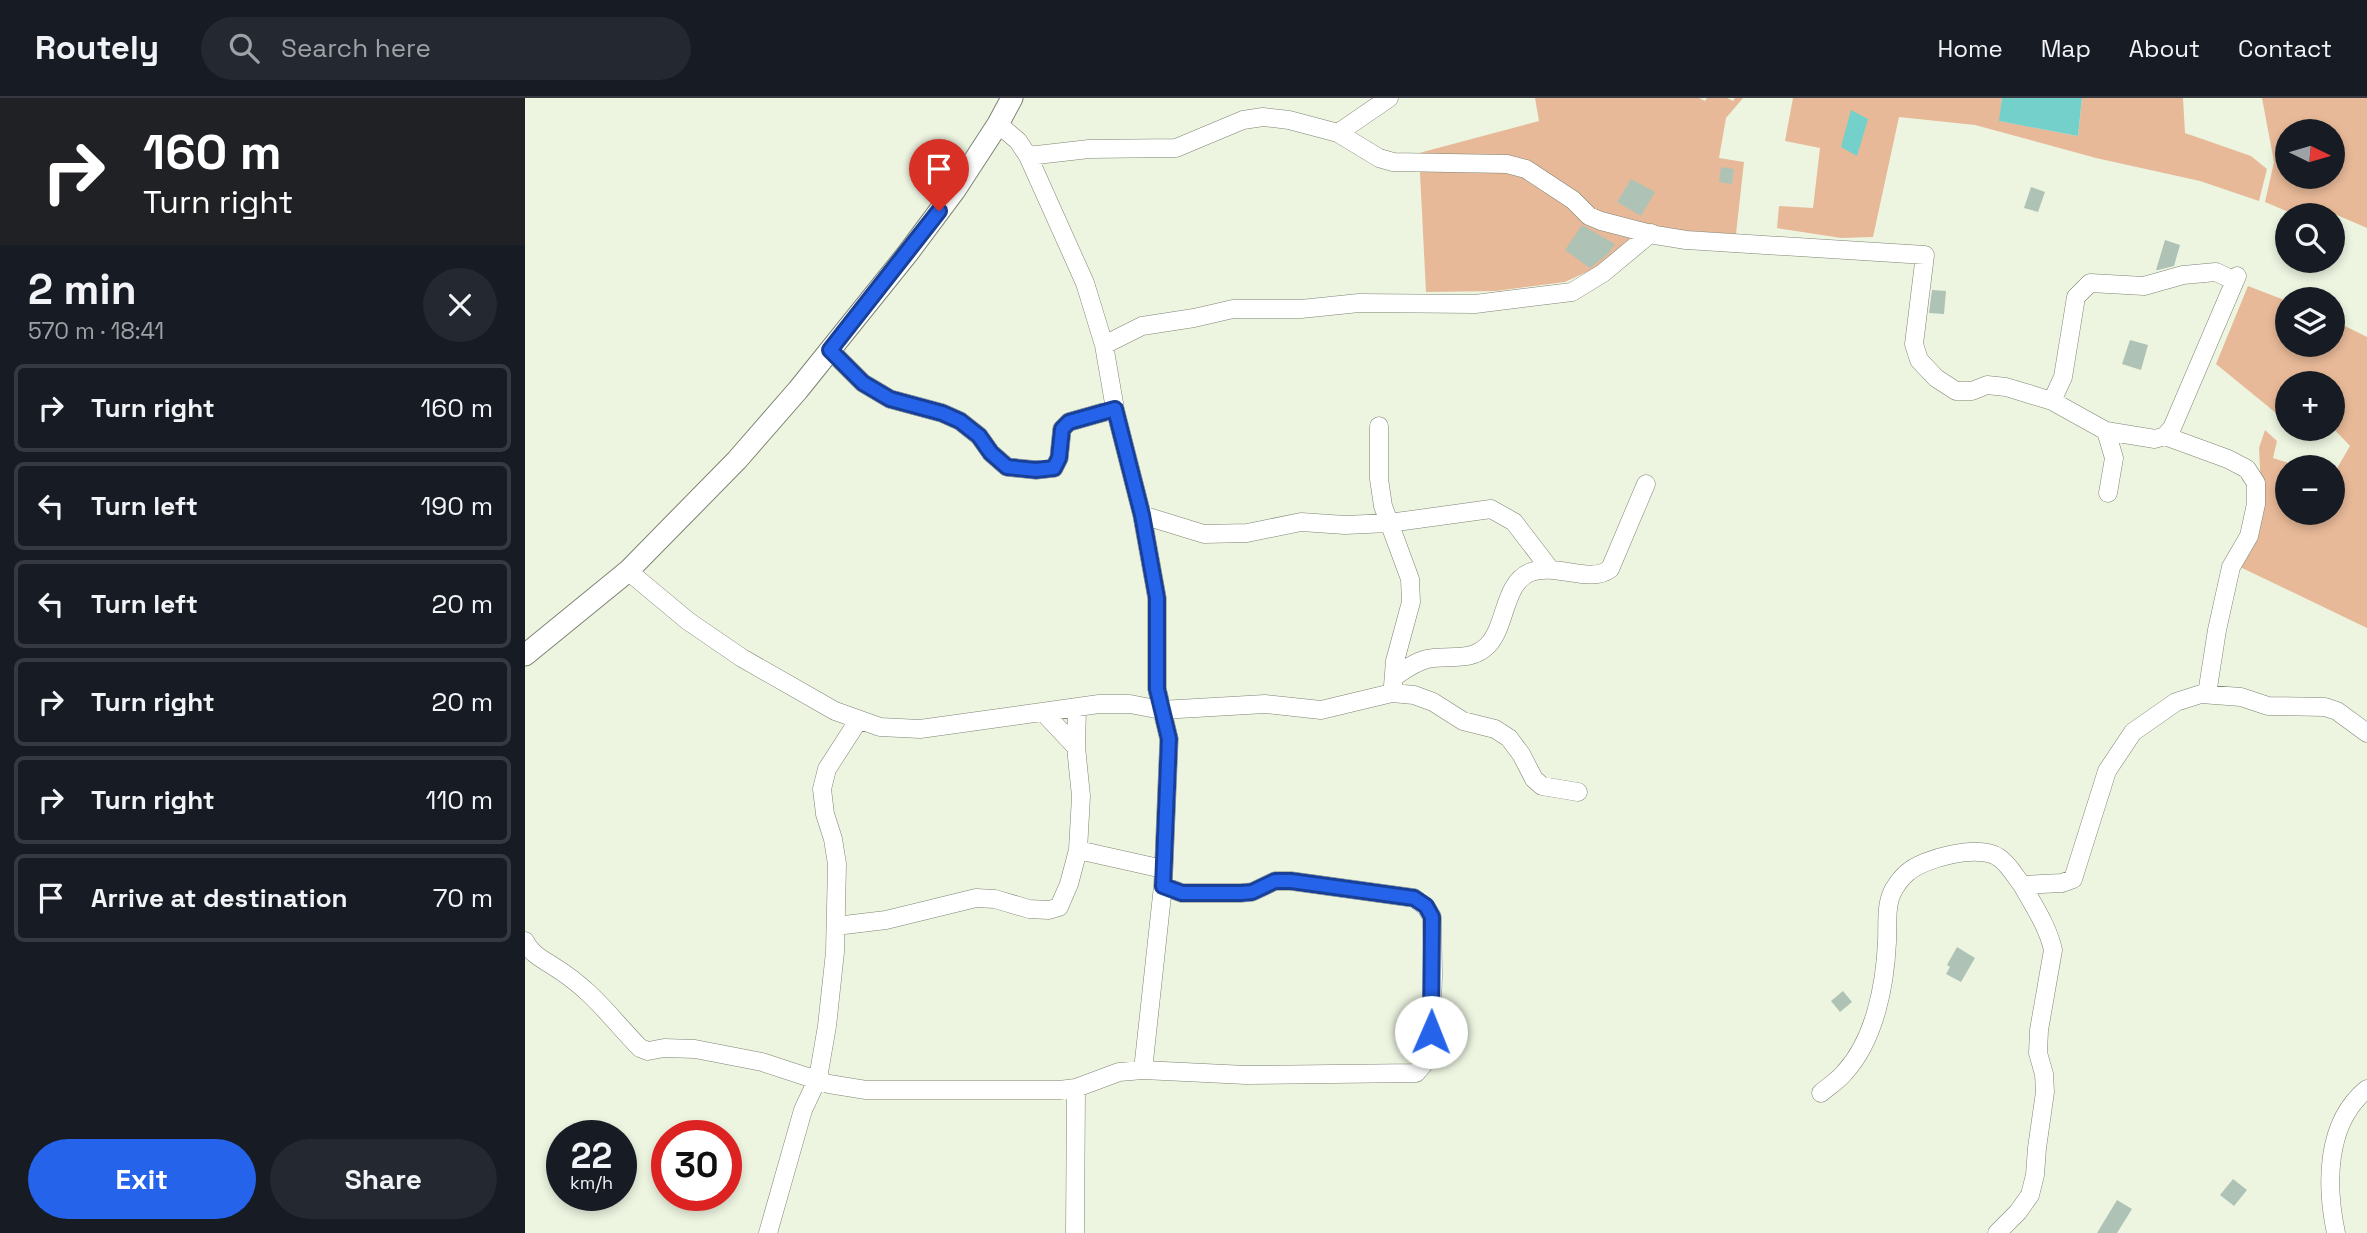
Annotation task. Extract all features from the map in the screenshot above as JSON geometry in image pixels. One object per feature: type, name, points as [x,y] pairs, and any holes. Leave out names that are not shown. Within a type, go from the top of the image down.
[{"type":"street","points":[[525,654],[628,571],[737,460],[908,253],[955,190],[1012,98]]},
{"type":"street","points":[[1338,133],[1389,98]]},
{"type":"street","points":[[1028,156],[1089,149],[1176,148],[1243,120],[1263,117],[1289,120],[1338,133],[1379,158],[1393,162],[1507,164],[1526,169],[1573,200],[1589,216],[1651,233],[1686,240],[1925,255],[1914,344],[1919,360],[1936,378],[1957,391],[1972,391],[1987,385],[2006,387],[2052,401],[2106,431],[2155,439],[2165,436],[2172,428],[2236,279],[2216,272],[2183,275],[2144,286],[2090,284],[2076,297],[2063,377],[2052,401]]},
{"type":"street","points":[[998,124],[1018,141],[1028,156],[1085,283],[1104,345],[1115,409],[1142,515],[1157,598],[1157,689],[1169,739],[1163,877],[1143,1070]]},
{"type":"street","points":[[1104,345],[1142,326],[1233,309],[1301,309],[1359,303],[1475,304],[1572,292],[1603,273],[1651,233]]},
{"type":"street","points":[[830,350],[863,383],[890,399],[942,413],[960,421],[979,436],[991,453],[1007,467],[1036,470],[1054,468],[1059,458],[1062,429],[1069,422],[1115,409]]},
{"type":"street","points":[[1379,426],[1379,479],[1383,506],[1410,579],[1411,602],[1395,661],[1393,685]]},
{"type":"street","points":[[2106,431],[2114,458],[2108,493]]},
{"type":"street","points":[[2165,436],[2246,468],[2256,483],[2256,504],[2249,536],[2231,567],[2207,694]]},
{"type":"street","points":[[628,571],[688,621],[742,658],[835,711],[880,727],[921,729],[1098,704],[1130,704],[1161,710],[1251,704],[1321,710],[1393,685],[1425,659],[1463,657],[1478,653],[1490,643],[1517,583],[1529,572],[1550,569],[1593,574],[1604,573],[1610,569],[1646,484]]},
{"type":"street","points":[[1142,515],[1204,534],[1247,533],[1301,522],[1389,523],[1491,509],[1514,522],[1550,569]]},
{"type":"street","points":[[1393,685],[1433,702],[1463,721],[1495,729],[1509,738],[1534,779],[1542,786],[1578,792]]},
{"type":"street","points":[[2022,885],[2061,883],[2073,879],[2107,771],[2133,732],[2176,702],[2207,694],[2241,696],[2268,706],[2325,707],[2337,711],[2367,733]]},
{"type":"street","points":[[836,926],[886,920],[976,898],[995,899],[1029,909],[1049,910],[1059,907],[1078,850],[1081,796],[1076,747],[1077,707]]},
{"type":"street","points":[[1044,713],[1076,747]]},
{"type":"street","points":[[768,1233],[803,1110],[818,1078],[827,1026],[836,926],[838,864],[825,814],[823,789],[827,769],[857,721]]},
{"type":"street","points":[[526,947],[575,979],[599,1000],[640,1048],[648,1051],[664,1048],[695,1049],[762,1062],[842,1087],[891,1091],[1076,1088],[1105,1076],[1143,1070],[1246,1075],[1416,1073],[1423,1065],[1431,1032],[1432,917],[1426,906],[1414,898],[1291,881],[1275,881],[1252,892],[1191,894],[1163,877],[1078,850]]},
{"type":"street","points":[[1821,1093],[1846,1072],[1862,1046],[1873,1018],[1883,982],[1892,891],[1906,873],[1919,865],[1945,856],[1987,852],[1997,856],[2022,885],[2039,914],[2053,950],[2039,1031],[2038,1053],[2044,1074],[2044,1108],[2035,1175],[2029,1195],[2018,1212],[1997,1233]]},
{"type":"street","points":[[1075,1233],[1076,1088]]},
{"type":"street","points":[[2336,1233],[2330,1203],[2332,1160],[2343,1121],[2367,1089]]},
{"type":"shaded area","points":[[1535,98],[1699,98],[1705,101],[1707,98],[1727,98],[1733,101],[1735,98],[1743,98],[1726,118],[1719,158],[1744,162],[1736,234],[1658,229],[1606,263],[1565,282],[1496,291],[1426,292],[1419,153],[1539,121]]},
{"type":"shaded area","points":[[1793,98],[2002,98],[2000,121],[2078,136],[2082,98],[2183,98],[2185,133],[2251,156],[2267,169],[2259,201],[2200,181],[2096,158],[1975,125],[1899,117],[1873,237],[1841,238],[1777,228],[1779,206],[1813,208],[1820,148],[1785,141]]},
{"type":"shaded area","points":[[2262,98],[2367,98],[2367,228],[2345,218],[2345,203],[2275,203],[2275,206],[2265,202],[2274,162]]},
{"type":"shaded area","points":[[2248,286],[2275,296],[2275,357],[2345,357],[2345,326],[2367,337],[2367,628],[2240,567],[2262,507],[2259,448],[2265,430],[2277,441],[2273,458],[2275,525],[2345,525],[2345,455],[2350,446],[2345,441],[2345,371],[2275,371],[2275,412],[2216,364]]},
{"type":"water","points":[[2002,98],[2082,98],[2078,136],[1999,121]]},
{"type":"water","points":[[1851,110],[1868,119],[1857,156],[1841,147]]},
{"type":"building","points":[[1721,167],[1734,169],[1732,184],[1719,182]]},
{"type":"building","points":[[1631,179],[1655,192],[1641,216],[1617,202]]},
{"type":"building","points":[[2031,187],[2045,192],[2038,212],[2024,208]]},
{"type":"building","points":[[1582,225],[1615,244],[1608,254],[1590,268],[1565,250]]},
{"type":"building","points":[[2165,240],[2180,245],[2174,266],[2156,270]]},
{"type":"building","points":[[1932,290],[1946,291],[1944,314],[1929,313]]},
{"type":"building","points":[[2130,340],[2148,345],[2141,370],[2122,364]]},
{"type":"building","points":[[1957,947],[1975,958],[1961,982],[1946,974],[1950,967],[1947,965]]},
{"type":"building","points":[[1843,991],[1852,1002],[1840,1012],[1831,1001]]},
{"type":"building","points":[[2233,1179],[2247,1190],[2234,1206],[2220,1195]]},
{"type":"building","points":[[2117,1200],[2132,1209],[2117,1233],[2097,1233]]},
{"type":"route","points":[[939,211],[830,350],[863,383],[890,399],[942,413],[960,421],[979,436],[991,453],[1007,467],[1036,470],[1054,468],[1058,463],[1062,429],[1069,422],[1115,409],[1142,515],[1157,598],[1157,689],[1169,739],[1163,886],[1182,893],[1200,895],[1252,892],[1275,881],[1291,881],[1414,898],[1426,906],[1432,917],[1431,1032]]}]
